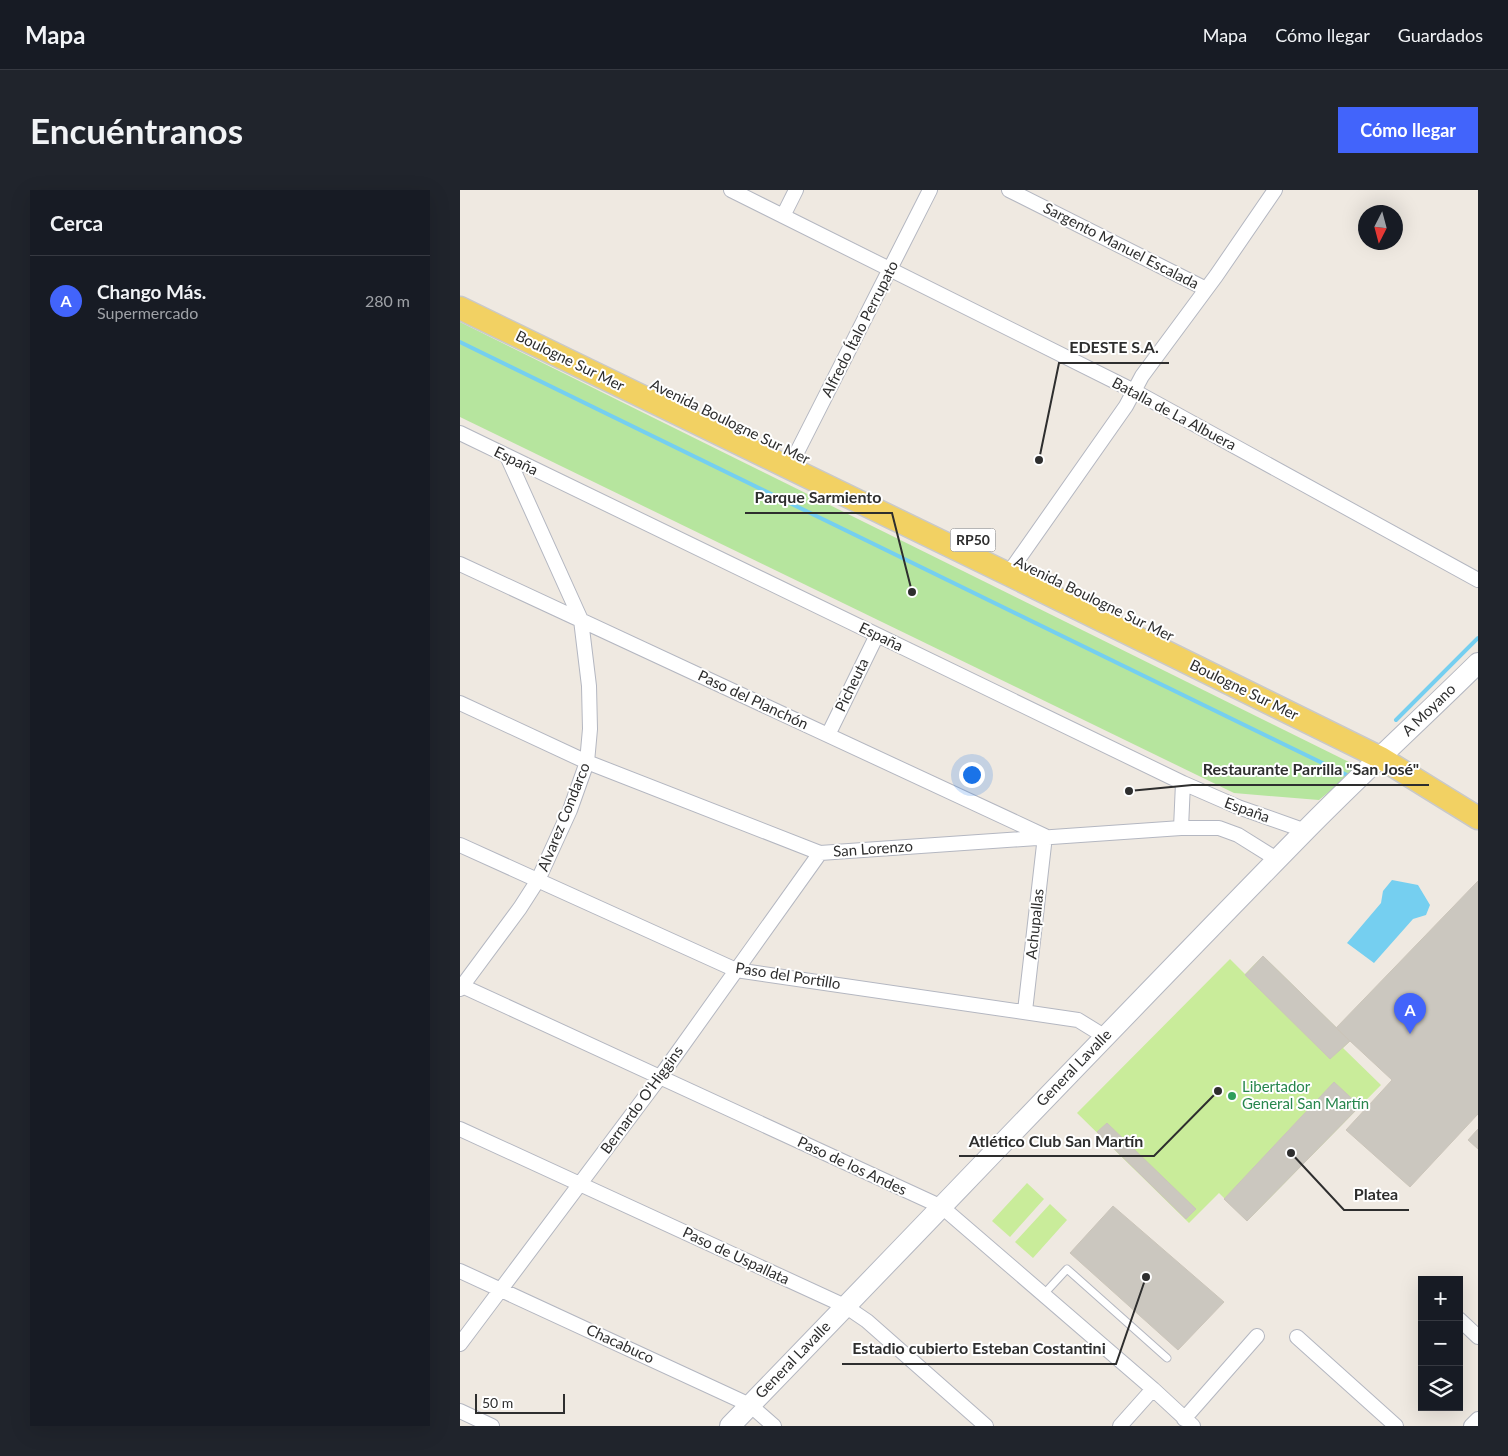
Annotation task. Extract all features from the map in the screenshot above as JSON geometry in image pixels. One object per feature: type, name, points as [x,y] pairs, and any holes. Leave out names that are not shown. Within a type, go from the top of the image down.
[{"type":"main road","name":"Avenida Boulogne Sur Mer","points":[[460,292],[793,461],[1013,568]]},
{"type":"main road","name":"Boulogne Sur Mer","points":[[460,308],[793,461]]},
{"type":"main road","name":"Boulogne Sur Mer","points":[[1013,568],[1386,753]]},
{"type":"main road","name":"A Moyano","points":[[1386,753],[1478,663]]},
{"type":"main road","name":"RP50","points":[[1386,753],[1478,801]]},
{"type":"main road","name":"RP50","points":[[1386,753],[1478,818]]},
{"type":"main road","name":"General Lavalle","points":[[730,1426],[1104,1036],[1306,831],[1386,753]]},
{"type":"street","name":"Batalla de La Albuera","points":[[731,190],[1134,391],[1478,580]]},
{"type":"street","points":[[783,216],[796,190]]},
{"type":"street","name":"Alfredo Ítalo Perrupato","points":[[793,461],[930,190]]},
{"type":"street","name":"Sargento Manuel Escalada","points":[[1009,190],[1206,289]]},
{"type":"street","points":[[1013,568],[1126,406],[1142,376],[1206,289],[1272,191]]},
{"type":"street","name":"España","points":[[460,433],[1221,801],[1306,831]]},
{"type":"street","name":"Alvarez Condarco","points":[[461,986],[520,908],[538,880],[570,810],[587,762],[590,730],[589,686],[581,620],[507,456]]},
{"type":"street","name":"Paso del Planchón","points":[[460,564],[1045,836]]},
{"type":"street","name":"Picheuta","points":[[828,735],[877,635]]},
{"type":"street","name":"San Lorenzo","points":[[460,703],[587,762],[820,852],[1045,836],[1181,828],[1218,828],[1238,834],[1278,860]]},
{"type":"street","points":[[1181,828],[1183,783]]},
{"type":"street","name":"Achupallas","points":[[1026,1012],[1045,836]]},
{"type":"street","name":"Paso del Portillo","points":[[460,845],[736,970],[1078,1020],[1104,1036]]},
{"type":"street","name":"Bernardo O'Higgins","points":[[460,1344],[660,1077],[820,852]]},
{"type":"street","name":"Paso de los Andes","points":[[461,986],[942,1207],[1189,1422]]},
{"type":"street","name":"Paso de Uspallata","points":[[460,1129],[845,1306],[867,1321],[986,1426]]},
{"type":"street","name":"Chacabuco","points":[[460,1270],[750,1405],[774,1426]]},
{"type":"street","points":[[1461,1321],[1478,1337]]},
{"type":"street","points":[[1189,1422],[1256,1336]]},
{"type":"street","points":[[1297,1337],[1396,1426]]},
{"type":"street","points":[[1120,1426],[1153,1389]]},
{"type":"street","points":[[460,1411],[492,1426]]},
{"type":"street","points":[[1471,1426],[1478,1419]]},
{"type":"lane","points":[[1044,1294],[1067,1269],[1168,1358]]},
{"type":"green space","points":[[460,322],[1359,767],[1319,800],[1234,793],[460,417]]},
{"type":"green space","name":"Libertador General San Martín","points":[[1263,956],[1350,1041],[1343,1048],[1381,1085],[1247,1221],[1219,1193],[1189,1223],[1077,1113],[1230,959],[1245,974]]},
{"type":"green space","points":[[1027,1183],[1044,1199],[1010,1237],[992,1221]]},
{"type":"green space","points":[[1050,1204],[1067,1220],[1033,1258],[1015,1242]]},
{"type":"water","points":[[1392,880],[1418,885],[1430,905],[1426,915],[1413,919],[1374,963],[1347,943],[1381,903],[1383,891]]},
{"type":"building","points":[[1478,881],[1478,1114],[1410,1187],[1346,1130],[1392,1080],[1336,1028]]},
{"type":"building","points":[[1263,956],[1350,1041],[1330,1059],[1245,975]]},
{"type":"building","points":[[1334,1082],[1360,1106],[1247,1221],[1224,1199]]},
{"type":"building","points":[[1107,1123],[1196,1209],[1186,1219],[1097,1132]]},
{"type":"building","points":[[1478,1129],[1478,1149],[1468,1140]]},
{"type":"building","points":[[1113,1206],[1224,1302],[1178,1350],[1070,1253]]},
{"type":"waterway","points":[[460,342],[1351,777]]},
{"type":"waterway","points":[[1396,720],[1478,638]]},
{"type":"place","name":"EDESTE S.A.","points":[[1039,460]]},
{"type":"place","name":"Parque Sarmiento","points":[[912,592]]},
{"type":"place","name":"Restaurante Parrilla \"San José\"","points":[[1129,791]]},
{"type":"place","name":"Chango Más.","points":[[1410,1034]]},
{"type":"place","name":"Atlético Club San Martín","points":[[1218,1091]]},
{"type":"place","name":"Libertador General San Martín","points":[[1232,1096]]},
{"type":"place","name":"Platea","points":[[1291,1153]]},
{"type":"place","name":"Estadio cubierto Esteban Costantini","points":[[1146,1277]]}]
